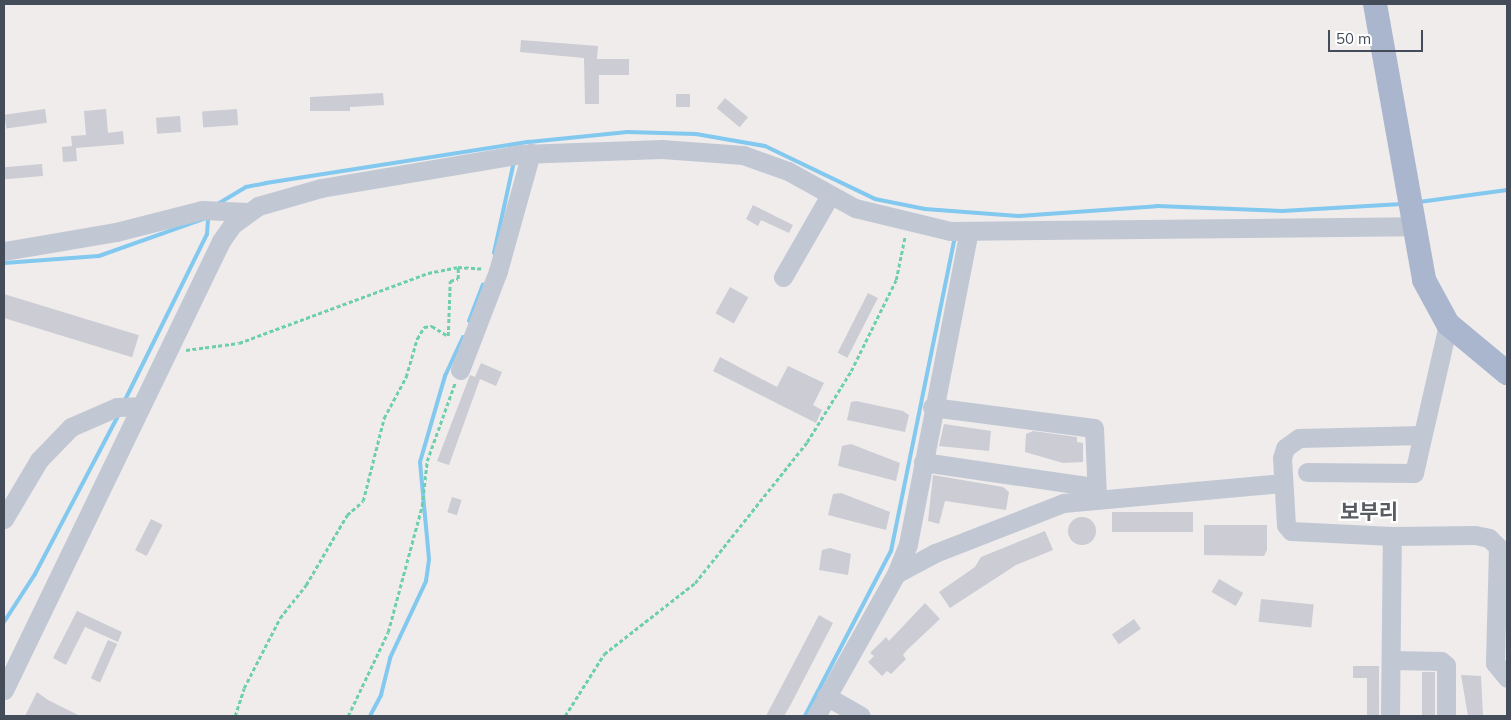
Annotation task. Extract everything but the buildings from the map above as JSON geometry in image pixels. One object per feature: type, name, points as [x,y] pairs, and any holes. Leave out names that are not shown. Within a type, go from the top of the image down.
[{"type":"main road","points":[[1375,4],[1404,187],[1424,280],[1448,324],[1507,373]]},
{"type":"street","points":[[4,251],[116,232],[202,210],[248,212],[321,188],[531,153],[594,148],[718,150],[788,171],[829,197],[908,223],[969,231],[1411,221]]},
{"type":"street","points":[[460,370],[498,271],[531,153]]},
{"type":"street","points":[[782,276],[829,197]]},
{"type":"street","points":[[4,690],[221,241],[248,212]]},
{"type":"street","points":[[816,716],[896,574],[908,544],[932,408],[969,231]]},
{"type":"street","points":[[1307,472],[1414,472],[1448,324]]},
{"type":"street","points":[[4,518],[39,460],[70,427],[117,408],[141,406]]},
{"type":"street","points":[[932,408],[1094,428],[1096,492]]},
{"type":"street","points":[[1422,435],[1299,438],[1285,448],[1281,483],[1286,525],[1291,531],[1392,536],[1475,535],[1489,538],[1498,546],[1495,663],[1507,678]]},
{"type":"street","points":[[923,462],[1096,492],[1281,483]]},
{"type":"street","points":[[896,574],[935,553],[1096,492]]},
{"type":"street","points":[[1390,716],[1393,660],[1392,536]]},
{"type":"street","points":[[1393,660],[1441,661],[1446,665],[1446,716]]},
{"type":"street","points":[[826,696],[861,716]]},
{"type":"path","points":[[565,716],[604,654],[695,583],[807,442],[851,370],[896,280],[908,223]]},
{"type":"path","points":[[235,716],[244,688],[280,618],[306,585],[347,515],[363,501],[384,418],[406,377],[417,339],[424,327],[432,326],[448,336],[450,281],[458,279],[458,267]]},
{"type":"path","points":[[170,345],[184,350],[240,344],[392,283],[458,267],[498,271]]},
{"type":"path","points":[[348,716],[388,632],[422,506],[427,461],[460,370]]},
{"type":"waterway","points":[[216,205],[246,187],[266,183],[529,142],[627,132],[696,134],[765,146],[875,199],[925,209],[1019,216],[1157,206],[1282,211],[1402,204]]},
{"type":"waterway","points":[[494,253],[513,166]]},
{"type":"waterway","points":[[1419,202],[1507,190]]},
{"type":"waterway","points":[[4,263],[99,256],[209,217]]},
{"type":"waterway","points":[[125,400],[207,234],[208,219]]},
{"type":"waterway","points":[[805,716],[891,551],[955,237]]},
{"type":"waterway","points":[[469,321],[483,285]]},
{"type":"waterway","points":[[370,716],[381,695],[390,658],[426,581],[429,559],[420,462],[445,376],[463,337]]},
{"type":"waterway","points":[[4,622],[35,574],[119,414]]},
{"type":"district","name":"보부리","points":[[1369,511]]}]
